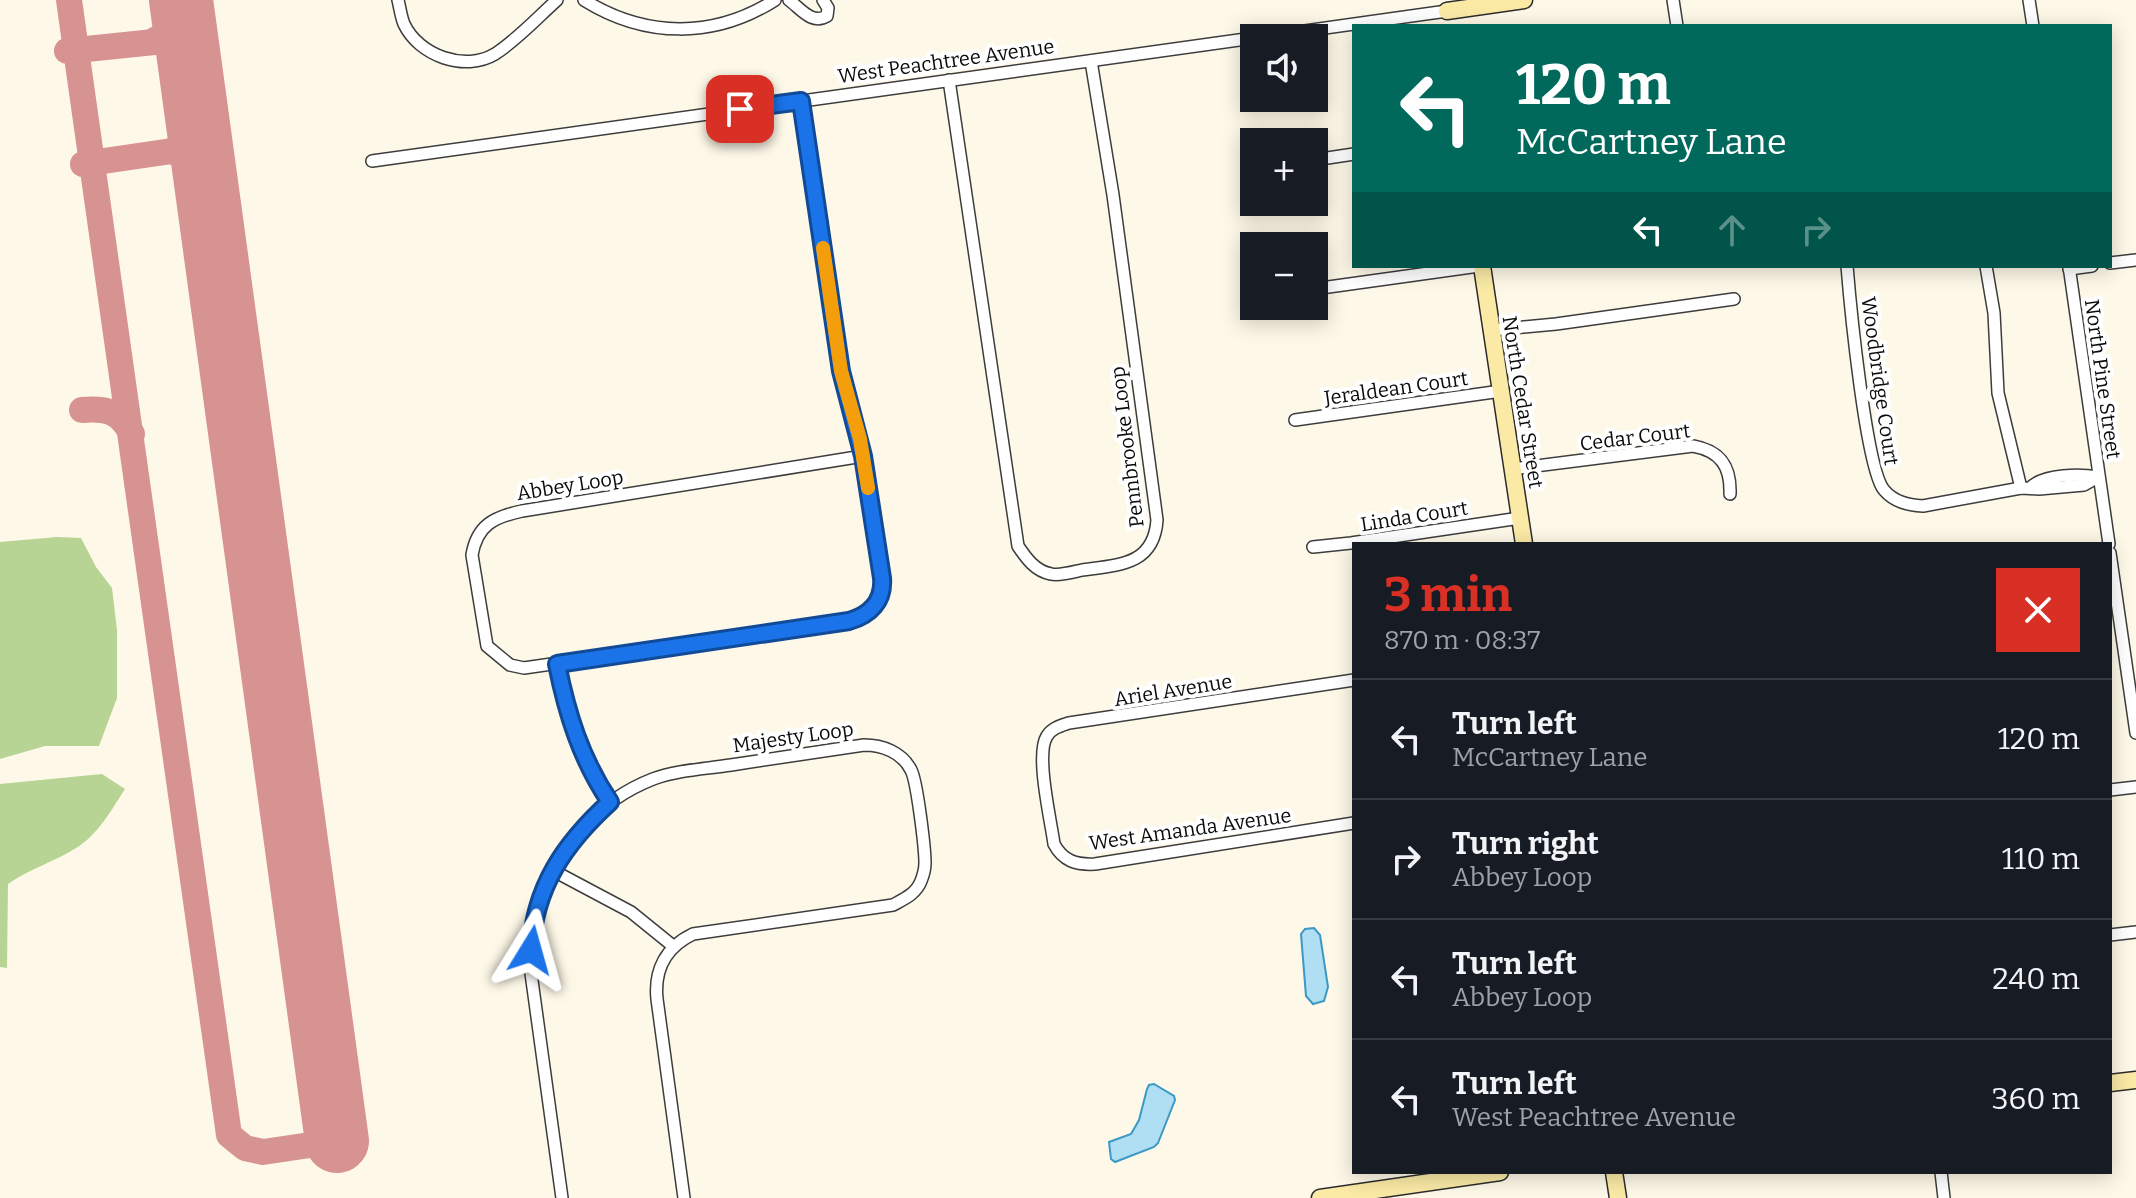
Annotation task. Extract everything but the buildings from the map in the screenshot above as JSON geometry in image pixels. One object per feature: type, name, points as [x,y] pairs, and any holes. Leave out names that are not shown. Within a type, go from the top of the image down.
[{"type":"street","points":[[398,0],[405,25],[419,43],[440,57],[470,62],[494,55],[557,0]]},
{"type":"street","points":[[584,0],[622,20],[676,31],[742,19],[775,0]]},
{"type":"street","points":[[789,0],[813,19],[821,20],[827,16],[828,8],[823,0]]},
{"type":"street","name":"West Peachtree Avenue","points":[[1361,24],[1524,0]]},
{"type":"street","points":[[1673,0],[1677,24]]},
{"type":"street","points":[[2029,0],[2033,24]]},
{"type":"street","name":"West Peachtree Avenue","points":[[372,161],[1352,25]]},
{"type":"street","name":"Pennbrooke Loop","points":[[949,80],[1018,546],[1027,559],[1052,574],[1110,567],[1130,562],[1147,550],[1155,537],[1157,520],[1091,61]]},
{"type":"street","name":"Abbey Loop","points":[[801,101],[841,371],[863,456],[883,586],[876,603],[862,617],[524,668],[510,665],[487,646],[472,555],[474,541],[491,520],[522,511],[863,456]]},
{"type":"street","points":[[1328,158],[1352,154]]},
{"type":"street","points":[[2112,263],[2136,260]]},
{"type":"street","points":[[1328,287],[1466,268]]},
{"type":"street","name":"North Cedar Street","points":[[1480,268],[1524,542]]},
{"type":"street","name":"Woodbridge Court","points":[[1847,268],[1867,424],[1877,479],[1882,489],[1901,502],[1923,506],[2026,488],[2084,485],[2098,477]]},
{"type":"street","points":[[1986,268],[1994,313],[1998,393],[2026,488]]},
{"type":"street","name":"North Pine Street","points":[[2069,268],[2109,542]]},
{"type":"street","points":[[1492,330],[1734,299]]},
{"type":"street","name":"Jeraldean Court","points":[[1295,420],[1501,391]]},
{"type":"street","name":"Cedar Court","points":[[1512,469],[1693,446],[1715,453],[1725,462],[1730,494]]},
{"type":"street","name":"Linda Court","points":[[1358,542],[1520,518]]},
{"type":"street","name":"Linda Court","points":[[1313,547],[1352,543]]},
{"type":"street","points":[[2112,566],[2136,733]]},
{"type":"street","points":[[2122,634],[2136,632]]},
{"type":"street","points":[[557,664],[577,743],[610,802]]},
{"type":"street","name":"Ariel Avenue","points":[[1045,782],[1043,744],[1055,728],[1069,723],[1352,680]]},
{"type":"street","name":"Majesty Loop","points":[[562,1198],[530,966],[538,902],[552,870],[584,825],[610,802],[653,779],[676,773],[864,745],[886,748],[897,754],[913,772],[925,864],[922,880],[907,899],[877,908],[693,934],[673,946]]},
{"type":"street","name":"West Amanda Avenue","points":[[1045,782],[1054,844],[1059,854],[1068,861],[1086,864],[1352,823]]},
{"type":"street","points":[[2112,790],[2136,787]]},
{"type":"street","points":[[552,870],[631,912],[673,946],[662,961],[656,986],[684,1198]]},
{"type":"street","points":[[2112,935],[2136,932]]},
{"type":"street","points":[[2112,1083],[2136,1080]]},
{"type":"street","points":[[1320,1198],[1486,1174]]},
{"type":"street","points":[[1614,1174],[1618,1198]]},
{"type":"street","points":[[1941,1174],[1944,1198]]},
{"type":"green space","points":[[81,538],[96,567],[112,588],[117,630],[117,698],[99,746],[45,746],[0,759],[0,542]]},
{"type":"green space","points":[[102,774],[125,789],[98,829],[76,848],[8,884],[7,968],[0,967],[0,784]]},
{"type":"water","points":[[1314,928],[1320,935],[1328,987],[1324,1001],[1313,1004],[1306,996],[1301,934],[1305,929]]},
{"type":"water","points":[[1154,1084],[1174,1096],[1175,1100],[1158,1143],[1115,1162],[1111,1159],[1109,1142],[1131,1134],[1139,1120],[1147,1089]]},
{"type":"taxiway","points":[[69,0],[229,1135],[245,1148],[263,1152],[337,1141]]},
{"type":"taxiway","points":[[155,40],[170,32],[182,9]]},
{"type":"taxiway","points":[[67,51],[164,41],[179,50],[190,65]]},
{"type":"taxiway","points":[[172,151],[182,146],[198,122]]},
{"type":"taxiway","points":[[83,164],[172,151],[193,160],[205,172]]},
{"type":"taxiway","points":[[82,410],[112,413],[122,420],[132,434]]},
{"type":"runway","points":[[181,0],[337,1141]]},
{"type":"slow traffic","points":[[823,248],[841,371],[860,439],[868,488]]},
{"type":"route","points":[[531,950],[538,902],[552,870],[584,825],[610,802],[577,743],[557,664],[849,621],[870,611],[881,595],[882,578],[863,456],[841,371],[801,101],[740,109]]}]
